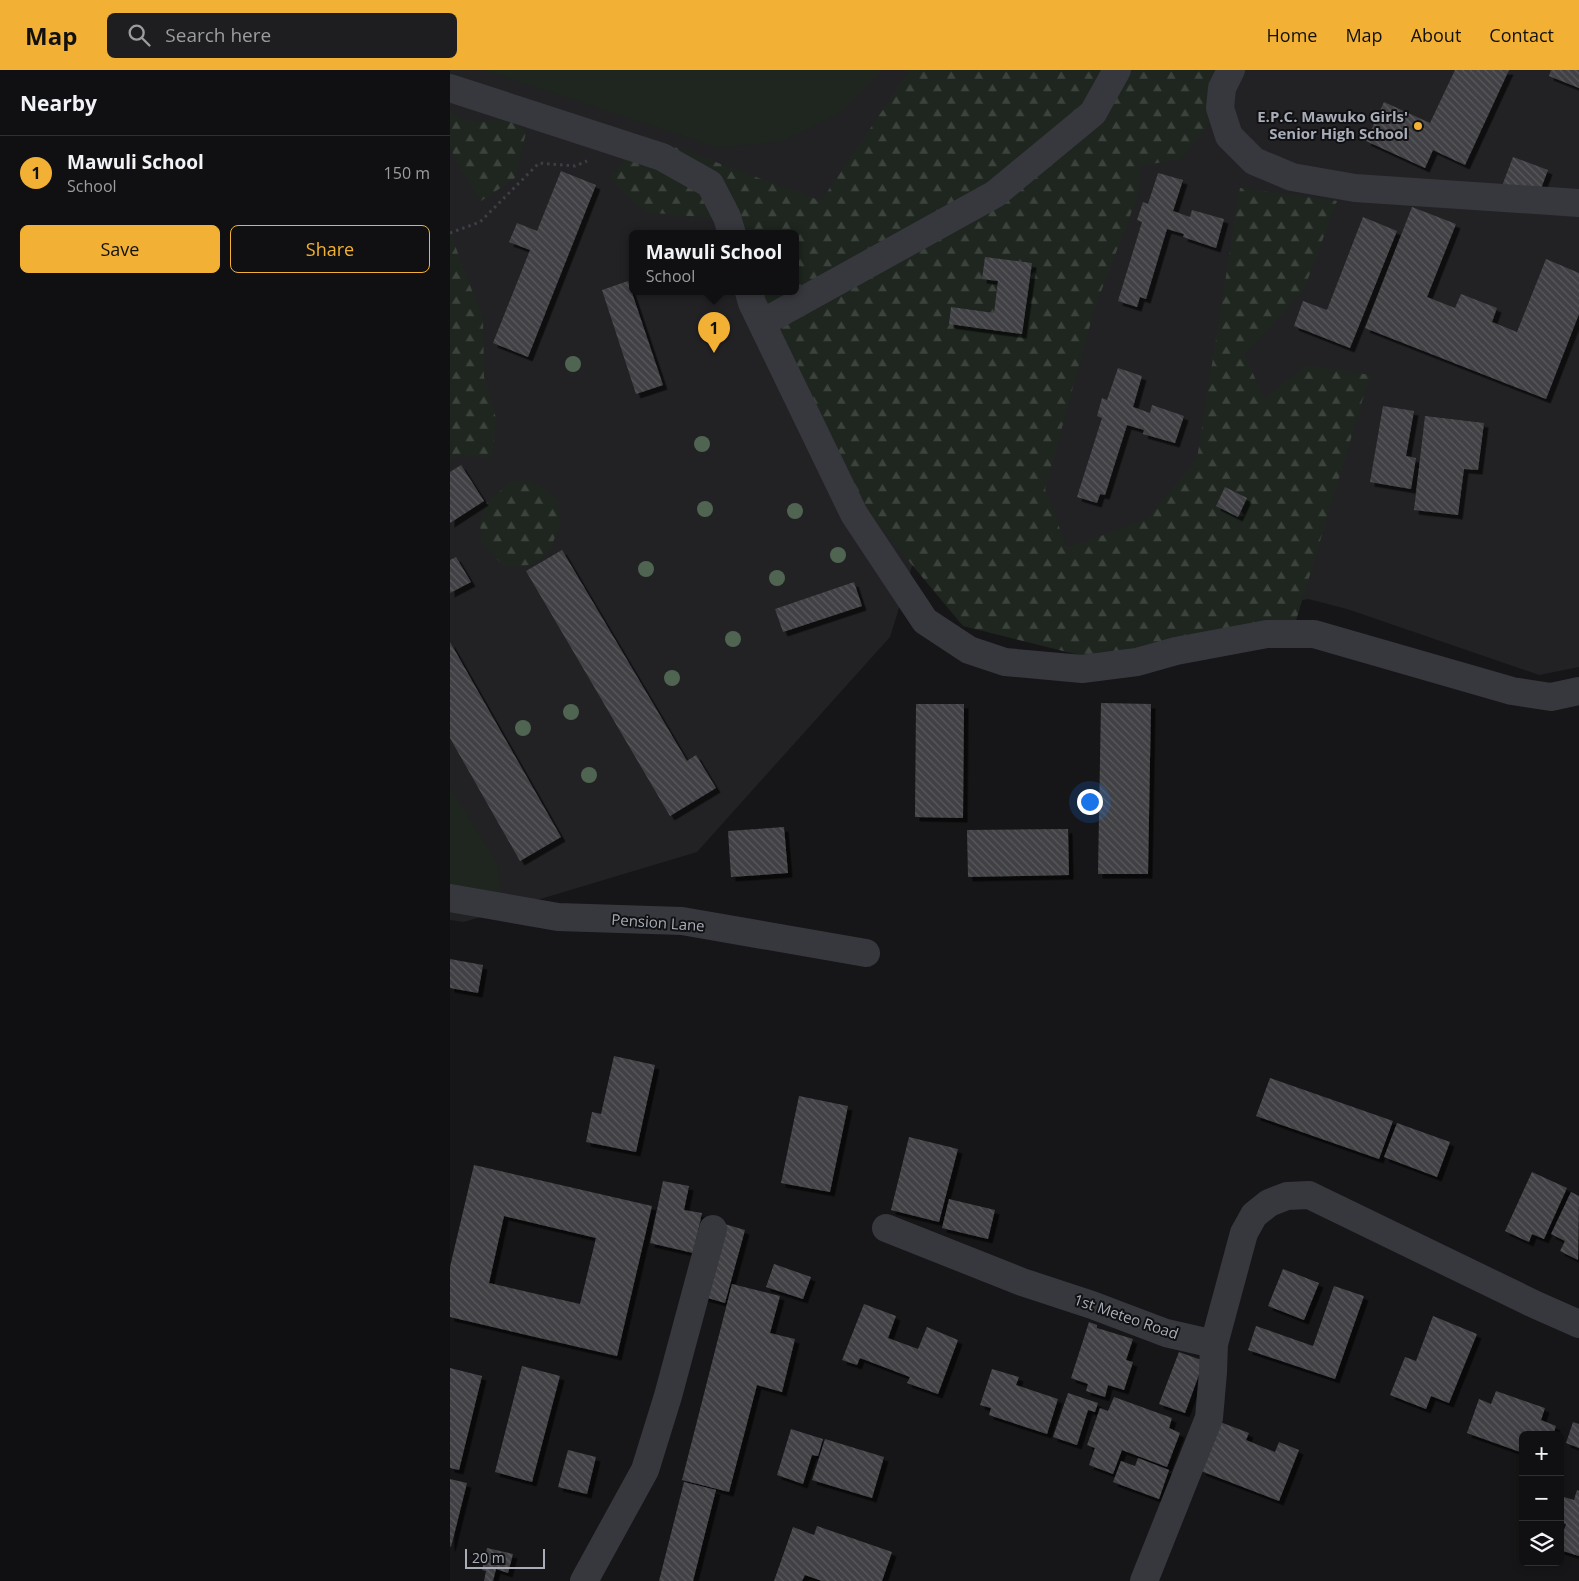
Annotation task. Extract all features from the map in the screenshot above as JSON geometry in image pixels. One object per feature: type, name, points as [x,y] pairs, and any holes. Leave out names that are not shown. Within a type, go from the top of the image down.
[{"type":"street","points":[[762,323],[995,194],[1093,112],[1117,70]]},
{"type":"street","points":[[1231,70],[1222,88],[1220,108],[1229,136],[1254,161],[1292,177],[1355,188],[1579,203]]},
{"type":"street","points":[[450,88],[662,156],[710,184],[727,217],[731,230]]},
{"type":"street","points":[[750,295],[854,514],[926,621],[969,650],[1005,662],[1082,669],[1137,662],[1176,651],[1267,634],[1314,634],[1512,691],[1551,696],[1579,691]]},
{"type":"street","name":"Pension Lane","points":[[450,898],[558,917],[682,921],[866,953]]},
{"type":"street","points":[[1144,1581],[1208,1418],[1214,1344],[1244,1233],[1254,1215],[1269,1203],[1287,1196],[1310,1195],[1579,1324]]},
{"type":"street","name":"1st Meteo Road","points":[[886,1228],[1022,1282],[1092,1305],[1166,1333],[1214,1344]]},
{"type":"street","points":[[584,1581],[645,1470],[668,1396],[713,1229]]},
{"type":"path","points":[[450,233],[480,222],[539,163],[575,166],[625,145]]},
{"type":"shaded area","points":[[450,70],[1067,70],[890,637],[697,852],[464,922],[450,920]]},
{"type":"shaded area","points":[[1171,70],[1579,70],[1579,667],[1539,675],[1347,609],[1308,599],[1157,628],[1093,592],[1027,508]]},
{"type":"green space","points":[[484,70],[882,70],[837,115],[782,141],[720,148]]},
{"type":"green space","points":[[910,70],[1220,70],[1211,121],[1180,159],[1140,166],[1138,195],[1095,307],[1045,489],[1067,548],[1148,519],[1197,459],[1240,188],[1337,201],[1304,289],[1265,333],[1244,353],[1264,399],[1307,365],[1370,375],[1295,624],[1087,657],[963,626],[798,428],[763,295],[799,295],[799,230],[747,230],[744,221],[645,212],[610,177],[645,136],[821,201]]},
{"type":"green space","points":[[450,111],[456,116],[470,121],[485,122],[508,119],[526,132],[515,178],[481,201],[450,149]]},
{"type":"green space","points":[[450,232],[483,320],[484,377],[496,418],[492,457],[456,455],[450,459]]},
{"type":"green space","points":[[529,481],[545,489],[557,500],[560,524],[550,550],[533,565],[504,566],[482,544],[480,524],[485,504],[511,482]]},
{"type":"green space","points":[[450,787],[497,864],[501,894],[461,915],[450,913]]},
{"type":"building","points":[[1455,70],[1509,70],[1465,165],[1433,150],[1425,168],[1366,141],[1384,102],[1430,123]]},
{"type":"building","points":[[1551,70],[1579,70],[1579,88],[1549,76]]},
{"type":"building","points":[[1513,157],[1548,170],[1537,199],[1502,186]]},
{"type":"building","points":[[561,171],[596,185],[528,357],[493,343],[530,250],[509,242],[517,223],[537,231]]},
{"type":"building","points":[[1158,173],[1183,180],[1173,211],[1190,217],[1192,210],[1224,219],[1216,248],[1183,237],[1184,234],[1167,229],[1146,299],[1140,297],[1137,307],[1118,301],[1142,222],[1137,220],[1143,202],[1148,204]]},
{"type":"building","points":[[1412,207],[1456,224],[1427,297],[1455,308],[1461,294],[1497,308],[1492,322],[1517,332],[1546,259],[1579,273],[1579,314],[1546,399],[1365,328]]},
{"type":"building","points":[[1363,217],[1397,231],[1350,348],[1294,326],[1303,301],[1327,310]]},
{"type":"building","points":[[985,257],[1032,263],[1022,334],[949,324],[951,307],[994,313],[998,281],[982,279]]},
{"type":"building","points":[[628,281],[629,295],[633,295],[663,385],[636,394],[602,290]]},
{"type":"building","points":[[1118,368],[1142,376],[1133,407],[1150,413],[1152,405],[1184,416],[1175,443],[1143,434],[1144,430],[1127,425],[1105,495],[1100,494],[1097,503],[1077,497],[1102,418],[1097,416],[1102,398],[1107,400]]},
{"type":"building","points":[[1383,406],[1414,411],[1406,456],[1416,458],[1411,489],[1370,482]]},
{"type":"building","points":[[1425,416],[1484,423],[1478,470],[1464,469],[1458,515],[1414,510]]},
{"type":"building","points":[[461,465],[484,501],[450,523],[450,472]]},
{"type":"building","points":[[1225,487],[1247,498],[1238,517],[1216,506]]},
{"type":"building","points":[[562,550],[687,761],[696,755],[716,788],[670,816],[526,571]]},
{"type":"building","points":[[456,557],[471,582],[450,593],[450,560]]},
{"type":"building","points":[[854,582],[862,606],[783,632],[775,609]]},
{"type":"building","points":[[450,642],[561,837],[520,861],[450,738]]},
{"type":"building","points":[[1101,703],[1151,704],[1148,874],[1098,874]]},
{"type":"building","points":[[916,704],[964,704],[963,818],[915,817]]},
{"type":"building","points":[[784,827],[788,873],[731,877],[728,831]]},
{"type":"building","points":[[1068,829],[1069,875],[968,877],[967,830]]},
{"type":"building","points":[[450,959],[483,965],[478,993],[450,988]]},
{"type":"building","points":[[614,1056],[655,1065],[636,1152],[586,1142],[592,1112],[601,1114]]},
{"type":"building","points":[[1270,1078],[1393,1121],[1379,1159],[1256,1116]]},
{"type":"building","points":[[799,1096],[848,1106],[830,1192],[781,1183]]},
{"type":"building","points":[[1397,1123],[1450,1142],[1437,1177],[1384,1157]]},
{"type":"building","points":[[909,1137],[958,1149],[939,1222],[891,1210]]},
{"type":"building","points":[[474,1165],[652,1206],[617,1356],[450,1317],[450,1267]],"holes":[[[504,1216],[596,1238],[580,1304],[489,1283]]]},
{"type":"building","points":[[1532,1172],[1567,1188],[1544,1239],[1532,1234],[1529,1242],[1505,1231]]},
{"type":"building","points":[[663,1181],[689,1186],[684,1210],[702,1213],[693,1253],[650,1243]]},
{"type":"building","points":[[1571,1192],[1579,1196],[1578,1260],[1560,1251],[1565,1241],[1551,1234]]},
{"type":"building","points":[[949,1199],[995,1210],[988,1239],[942,1228]]},
{"type":"building","points":[[721,1223],[745,1230],[725,1303],[701,1296]]},
{"type":"building","points":[[774,1264],[811,1277],[803,1299],[766,1287]]},
{"type":"building","points":[[1283,1269],[1319,1283],[1304,1320],[1268,1306]]},
{"type":"building","points":[[732,1284],[780,1296],[770,1333],[795,1339],[782,1392],[757,1385],[729,1492],[682,1480]]},
{"type":"building","points":[[1334,1286],[1364,1296],[1335,1379],[1248,1350],[1256,1326],[1313,1346]]},
{"type":"building","points":[[864,1304],[896,1316],[888,1338],[918,1349],[927,1327],[958,1340],[938,1394],[907,1383],[910,1377],[860,1358],[857,1365],[842,1360]]},
{"type":"building","points":[[1433,1316],[1477,1334],[1449,1403],[1431,1396],[1426,1409],[1390,1395],[1405,1357],[1416,1361]]},
{"type":"building","points":[[1089,1322],[1097,1325],[1097,1328],[1133,1339],[1126,1360],[1133,1362],[1124,1390],[1108,1385],[1105,1397],[1086,1391],[1088,1384],[1071,1378]]},
{"type":"building","points":[[1179,1352],[1204,1361],[1185,1413],[1159,1404]]},
{"type":"building","points":[[522,1366],[560,1376],[532,1482],[495,1472]]},
{"type":"building","points":[[450,1368],[482,1376],[459,1470],[450,1468]]},
{"type":"building","points":[[992,1369],[1019,1377],[1016,1385],[1058,1399],[1047,1434],[989,1415],[991,1408],[980,1405]]},
{"type":"building","points":[[1496,1391],[1545,1408],[1541,1420],[1556,1426],[1554,1431],[1519,1431],[1519,1452],[1467,1433],[1479,1399],[1491,1404]]},
{"type":"building","points":[[1068,1393],[1098,1403],[1095,1412],[1088,1410],[1077,1445],[1053,1437]]},
{"type":"building","points":[[1114,1397],[1172,1418],[1169,1428],[1180,1433],[1167,1467],[1122,1450],[1113,1474],[1089,1465],[1095,1448],[1087,1445],[1100,1408],[1108,1411]]},
{"type":"building","points":[[1220,1422],[1249,1433],[1246,1440],[1275,1452],[1279,1442],[1299,1450],[1279,1501],[1201,1471]]},
{"type":"building","points":[[1573,1422],[1579,1424],[1579,1448],[1566,1443]]},
{"type":"building","points":[[791,1429],[823,1439],[818,1456],[812,1455],[803,1484],[777,1475]]},
{"type":"building","points":[[825,1439],[884,1457],[872,1498],[812,1480]]},
{"type":"building","points":[[568,1450],[596,1457],[587,1494],[558,1487]]},
{"type":"building","points":[[1138,1458],[1169,1470],[1159,1499],[1113,1482],[1121,1461],[1135,1466]]},
{"type":"building","points":[[450,1479],[467,1483],[451,1547],[450,1546]]},
{"type":"building","points":[[684,1482],[716,1490],[693,1581],[659,1581]]},
{"type":"building","points":[[1577,1490],[1579,1491],[1579,1556],[1564,1551],[1564,1530],[1566,1524],[1564,1523],[1564,1497],[1574,1500]]},
{"type":"building","points":[[817,1526],[892,1552],[882,1581],[822,1581],[805,1575],[802,1581],[774,1581],[793,1527],[814,1535]]},
{"type":"building","points":[[487,1548],[513,1554],[508,1573],[496,1569],[493,1581],[484,1581],[486,1571],[482,1570]]},
{"type":"place","name":"E.P.C. Mawuko Girls' Senior High School","points":[[1418,126]]},
{"type":"place","name":"Mawuli School","points":[[714,353]]}]
